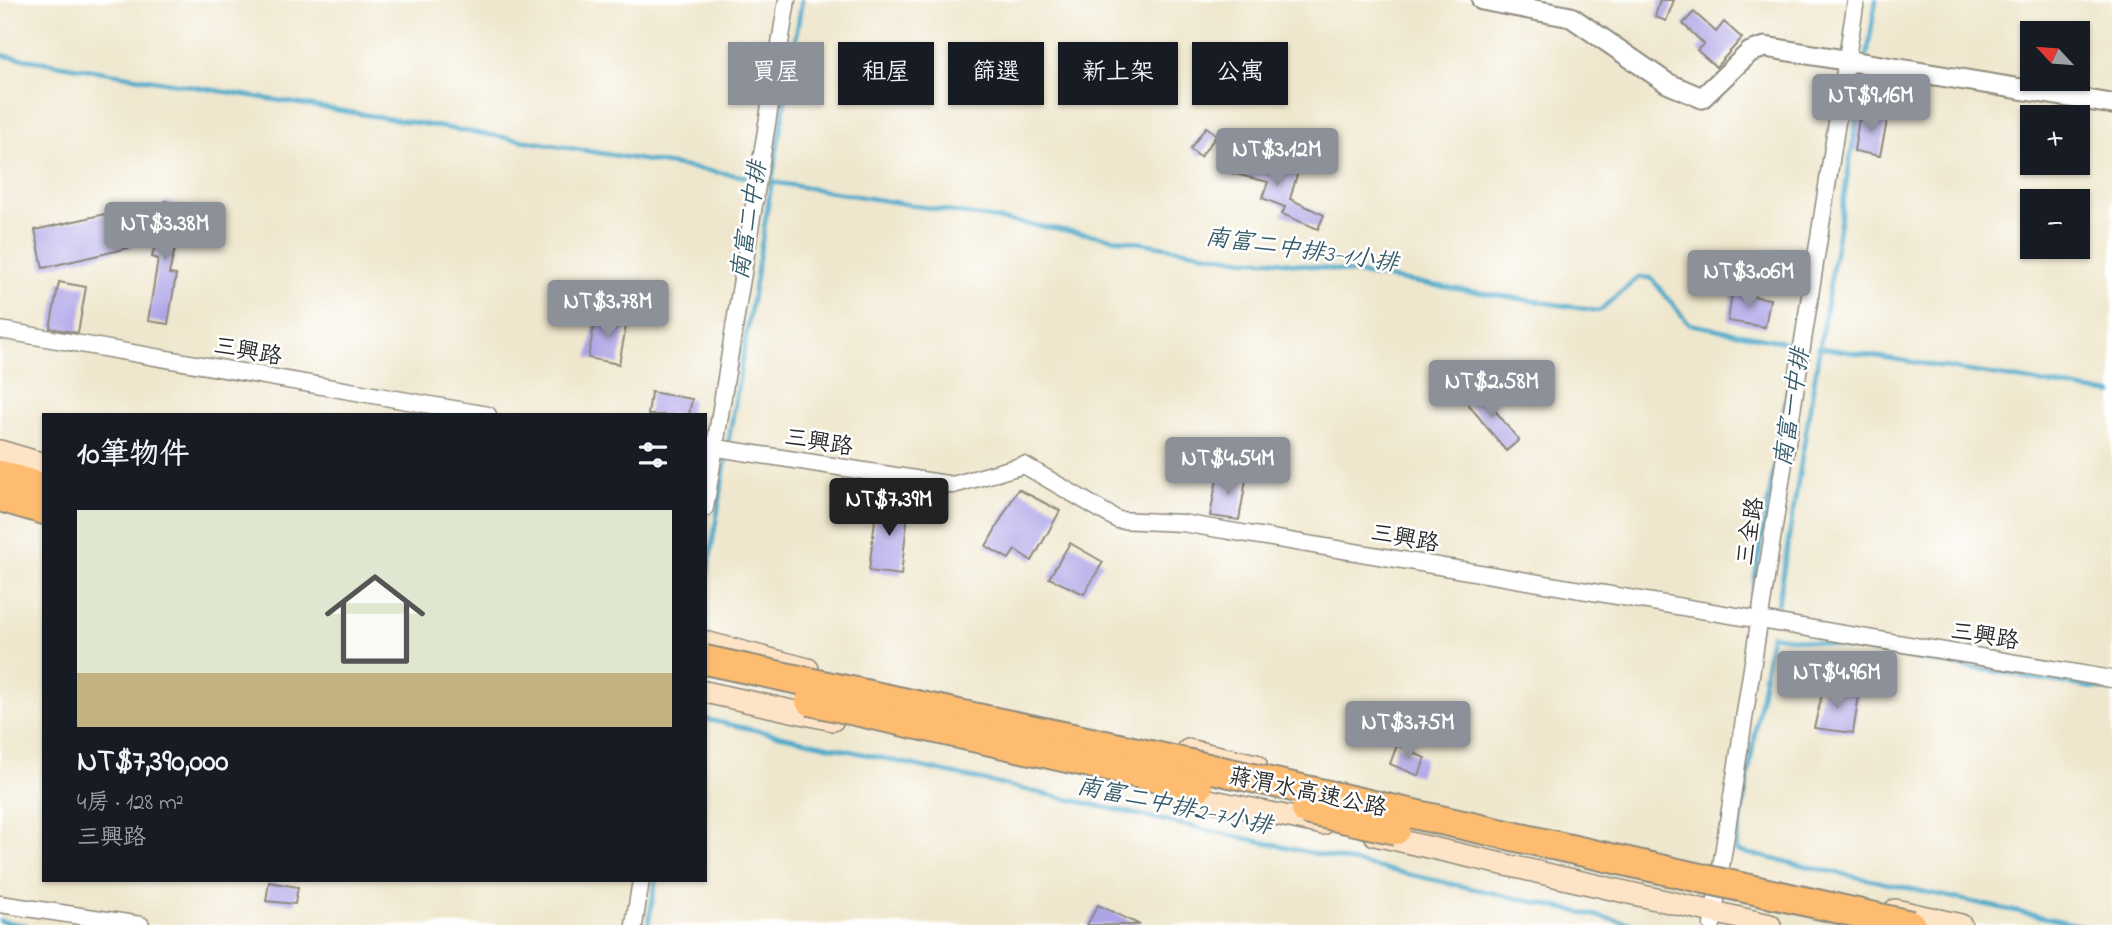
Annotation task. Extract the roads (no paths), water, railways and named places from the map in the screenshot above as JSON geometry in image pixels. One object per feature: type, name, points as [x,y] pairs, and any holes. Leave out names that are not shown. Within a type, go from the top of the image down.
[{"type":"highway","points":[[0,475],[42,487]]},
{"type":"highway","points":[[0,497],[42,509]]},
{"type":"highway","name":"蔣渭水高速公路","points":[[707,660],[1911,925]]},
{"type":"highway","name":"蔣渭水高速公路","points":[[707,678],[1829,925]]},
{"type":"main road","points":[[0,451],[42,463]]},
{"type":"main road","points":[[0,508],[42,519]]},
{"type":"main road","points":[[707,643],[811,670],[1220,756],[1961,925]]},
{"type":"main road","points":[[707,692],[1346,829],[1713,919],[1770,925]]},
{"type":"street","points":[[707,488],[711,447],[787,0]]},
{"type":"street","points":[[1482,0],[1571,17],[1667,83],[1702,98],[1750,52],[1765,47],[2112,104]]},
{"type":"street","name":"三全路","points":[[1713,919],[1856,0]]},
{"type":"street","name":"三興路","points":[[0,330],[477,413]]},
{"type":"street","name":"三興路","points":[[711,447],[953,485],[1024,465],[1118,520],[1182,523],[2112,679]]},
{"type":"street","points":[[634,925],[641,882]]},
{"type":"street","points":[[0,904],[141,925]]},
{"type":"waterway","name":"南富二中排","points":[[728,445],[802,0]]},
{"type":"waterway","name":"南富一中排","points":[[1867,56],[1876,0]]},
{"type":"waterway","points":[[0,55],[747,177]]},
{"type":"waterway","name":"南富一中排","points":[[1776,617],[1863,80]]},
{"type":"waterway","name":"南富二中排3-1小排","points":[[772,182],[1245,260],[1271,260],[1599,311],[1639,277],[1651,278],[1689,324],[1795,344]]},
{"type":"waterway","points":[[1818,347],[2112,394]]},
{"type":"waterway","points":[[1749,612],[1789,382]]},
{"type":"waterway","name":"南富二中排","points":[[707,577],[726,460]]},
{"type":"waterway","name":"南富一中排","points":[[2080,925],[1736,851],[1771,635],[2112,691]]},
{"type":"waterway","name":"南富二中排2-7小排","points":[[707,719],[1638,925]]},
{"type":"waterway","name":"南富二中排","points":[[648,925],[656,882]]},
{"type":"waterway","points":[[0,921],[26,925]]}]
